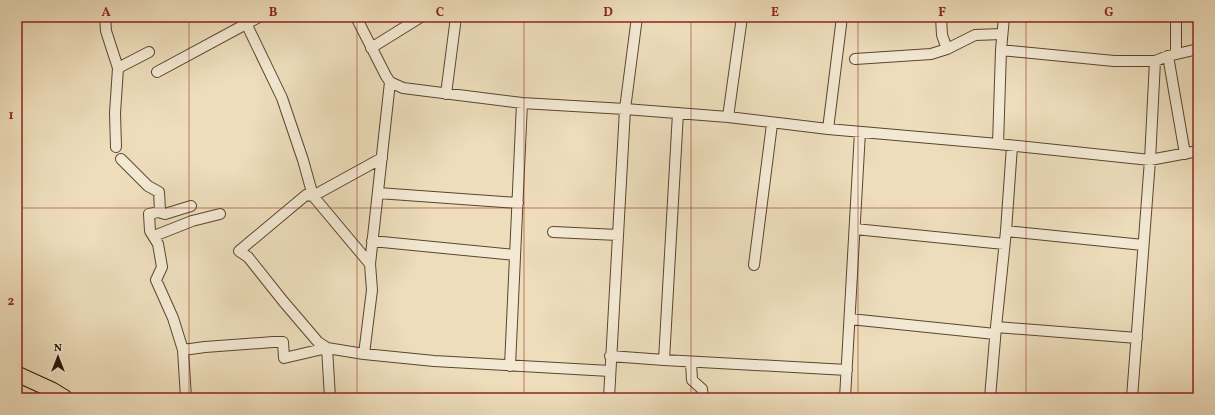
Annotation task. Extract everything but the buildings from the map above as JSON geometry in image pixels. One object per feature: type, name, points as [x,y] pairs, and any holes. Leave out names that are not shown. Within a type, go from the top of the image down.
[{"type":"highway","points":[[17,374],[52,390],[65,398]]},
{"type":"street","points":[[105,17],[106,31],[118,68],[115,113],[116,147]]},
{"type":"street","points":[[157,72],[245,21],[259,17]]},
{"type":"street","points":[[356,17],[390,82],[403,88],[522,103],[626,108],[728,117],[772,124],[998,144],[1150,160],[1198,151]]},
{"type":"street","points":[[371,48],[421,17]]},
{"type":"street","points":[[446,94],[456,17]]},
{"type":"street","points":[[609,398],[610,356],[626,108],[637,17]]},
{"type":"street","points":[[728,117],[742,17]]},
{"type":"street","points":[[828,129],[842,17]]},
{"type":"street","points":[[941,17],[942,35],[947,49]]},
{"type":"street","points":[[998,144],[1001,50],[1004,17]]},
{"type":"street","points":[[1176,17],[1172,55],[1185,154]]},
{"type":"street","points":[[245,21],[282,98],[303,160],[313,196],[370,264]]},
{"type":"street","points":[[855,59],[931,54],[947,49],[975,35],[1002,34]]},
{"type":"street","points":[[1001,50],[1114,61],[1155,61],[1172,55],[1198,49]]},
{"type":"street","points":[[118,68],[149,52]]},
{"type":"street","points":[[1132,398],[1150,160],[1155,61]]},
{"type":"street","points":[[364,354],[372,290],[370,264],[372,241],[390,82]]},
{"type":"street","points":[[510,366],[522,103]]},
{"type":"street","points":[[664,360],[678,113]]},
{"type":"street","points":[[754,265],[772,124]]},
{"type":"street","points":[[845,398],[860,132]]},
{"type":"street","points":[[990,398],[995,330],[1006,231],[1012,146]]},
{"type":"street","points":[[121,158],[148,186],[159,192],[160,210],[158,212]]},
{"type":"street","points":[[382,158],[313,196],[306,195],[239,251],[248,257],[318,342],[328,348],[364,354],[434,361],[610,370]]},
{"type":"street","points":[[378,193],[518,203]]},
{"type":"street","points":[[186,398],[183,350],[173,318],[156,280],[162,267],[158,244],[150,231],[149,214],[158,212],[165,214],[191,206]]},
{"type":"street","points":[[154,236],[192,221],[220,214]]},
{"type":"street","points":[[855,229],[1004,244]]},
{"type":"street","points":[[1006,231],[1144,245]]},
{"type":"street","points":[[553,232],[618,235]]},
{"type":"street","points":[[372,241],[515,256]]},
{"type":"street","points":[[850,319],[995,330],[1137,338]]},
{"type":"street","points":[[183,350],[205,347],[283,342],[284,358],[328,348]]},
{"type":"street","points":[[328,348],[330,398]]},
{"type":"street","points":[[610,356],[691,362],[847,370]]},
{"type":"street","points":[[691,362],[692,380],[702,389],[703,398]]}]
